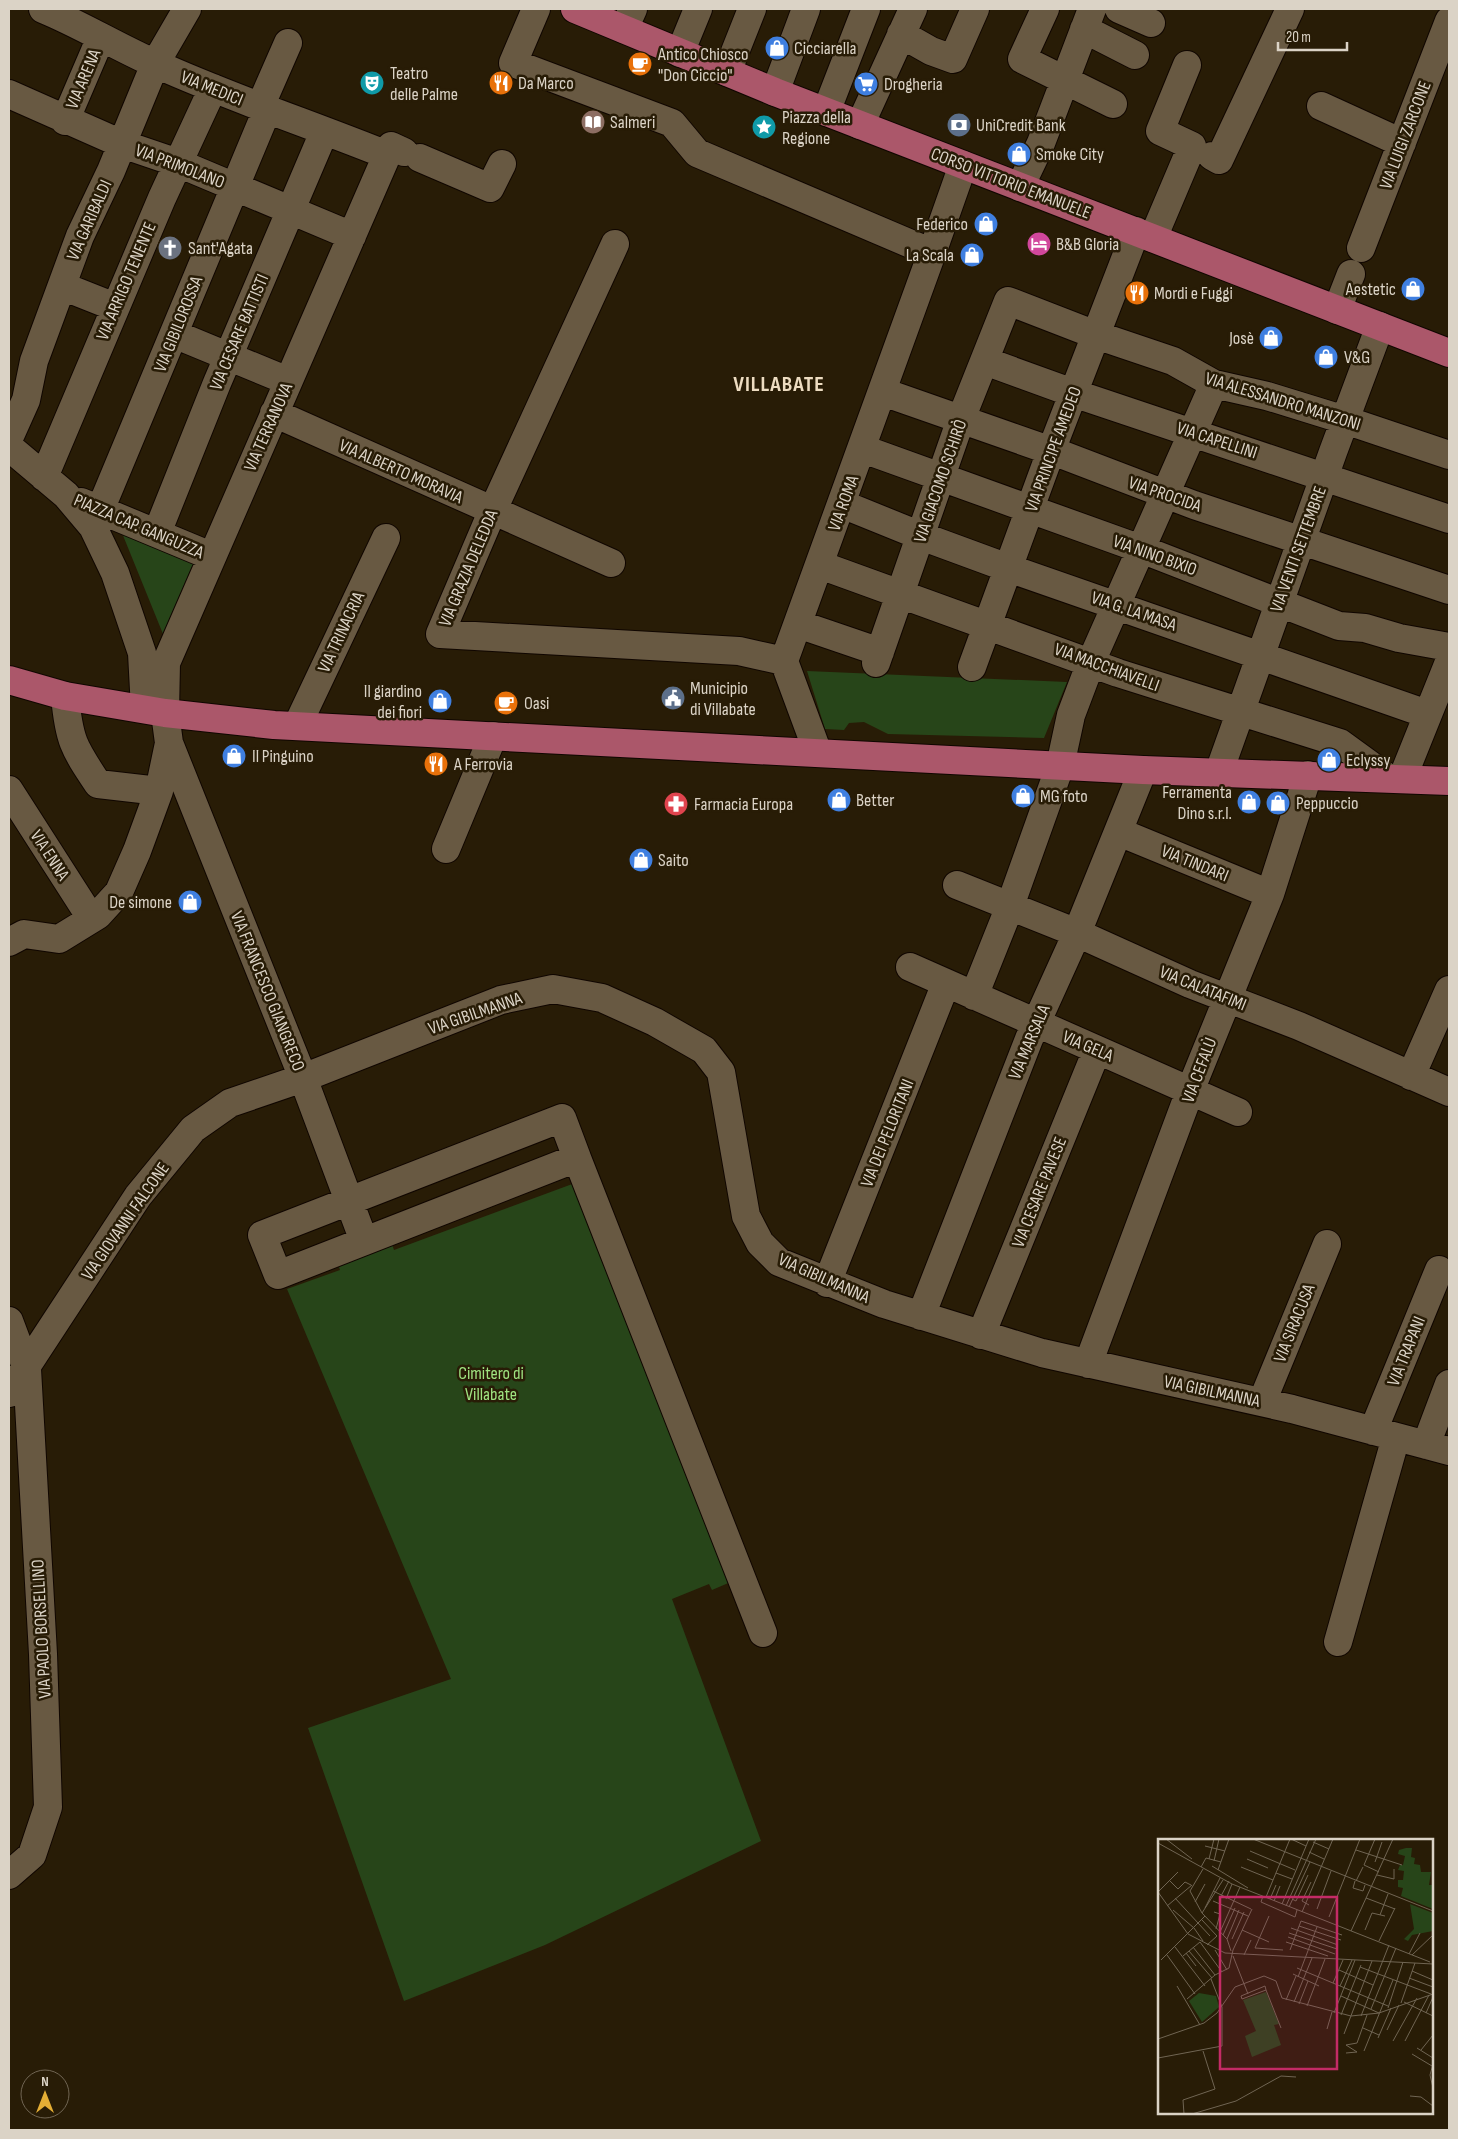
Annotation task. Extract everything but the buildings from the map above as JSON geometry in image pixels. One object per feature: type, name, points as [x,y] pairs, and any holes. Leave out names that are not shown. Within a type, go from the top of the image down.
[{"type":"main road","name":"CORSO VITTORIO EMANUELE","points":[[575,9],[628,19],[680,52],[775,92],[1449,353]]},
{"type":"main road","points":[[9,680],[65,696],[155,711],[297,726],[1143,770],[1449,781]]},
{"type":"street","name":"VIA MEDICI","points":[[43,9],[91,24],[155,64],[324,132],[401,153],[490,188],[502,164]]},
{"type":"street","name":"VIA GARIBALDI","points":[[9,438],[26,400],[34,361],[80,236],[122,144],[155,64],[187,9]]},
{"type":"street","points":[[536,9],[512,63],[672,123],[697,153],[932,253],[963,165]]},
{"type":"street","points":[[680,52],[698,9]]},
{"type":"street","points":[[727,72],[752,9]]},
{"type":"street","points":[[775,92],[806,9]]},
{"type":"street","points":[[826,112],[866,9]]},
{"type":"street","points":[[860,125],[913,9]]},
{"type":"street","points":[[901,34],[931,51],[953,59],[975,9]]},
{"type":"street","points":[[1045,9],[1022,59],[1065,78],[1113,104]]},
{"type":"street","points":[[1119,9],[1151,22]]},
{"type":"street","name":"VIA PRINCIPE AMEDEO","points":[[972,667],[986,625],[1096,335],[1145,235],[1205,153],[1290,9]]},
{"type":"street","points":[[1020,187],[1040,143],[1088,19],[1135,55]]},
{"type":"street","name":"VIA LUIGI ZARCONE","points":[[1360,248],[1449,21]]},
{"type":"street","name":"VIA ARENA","points":[[65,120],[91,24]]},
{"type":"street","name":"VIA GIBILOROSSA","points":[[96,518],[235,187],[288,43]]},
{"type":"street","points":[[1187,65],[1160,131],[1205,153]]},
{"type":"street","name":"VIA ARRIGO TENENTE","points":[[44,477],[115,307],[213,88]]},
{"type":"street","name":"VIA PRIMOLANO","points":[[9,94],[122,144],[178,163],[352,236]]},
{"type":"street","points":[[1321,106],[1402,143]]},
{"type":"street","name":"VIA CESARE BATTISTI","points":[[157,533],[228,358],[324,132]]},
{"type":"street","name":"VIA TERRANOVA","points":[[154,658],[212,556],[352,236],[401,153]]},
{"type":"street","name":"VIA GRAZIA DELEDDA","points":[[615,244],[492,512],[440,634],[739,651],[784,661]]},
{"type":"street","name":"VIA ROMA","points":[[784,661],[863,449],[932,253]]},
{"type":"street","points":[[1336,310],[1351,274]]},
{"type":"street","points":[[62,286],[115,307]]},
{"type":"street","name":"VIA ALESSANDRO MANZONI","points":[[1008,300],[1096,335],[1173,361],[1214,384],[1267,396],[1449,455]]},
{"type":"street","name":"VIA GIACOMO SCHIRÒ","points":[[798,624],[878,657],[961,419],[1008,300]]},
{"type":"street","name":"VIA VENTI SETTEMBRE","points":[[1220,772],[1324,476],[1380,326]]},
{"type":"street","points":[[174,334],[228,358],[288,381]]},
{"type":"street","name":"VIA CAPELLINI","points":[[985,361],[1073,393],[1449,519]]},
{"type":"street","points":[[974,996],[1010,906],[1060,766],[1072,715],[1091,662],[1214,384]]},
{"type":"street","name":"VIA PROCIDA","points":[[883,392],[1051,451],[1165,494],[1449,590]]},
{"type":"street","name":"VIA ALBERTO MORAVIA","points":[[274,413],[492,512],[611,563]]},
{"type":"street","points":[[9,447],[96,518],[115,573],[154,658],[155,711],[170,742],[159,791],[137,851],[119,892],[91,918],[59,939],[14,931]]},
{"type":"street","name":"VIA NINO BIXIO","points":[[863,449],[1140,549],[1339,626],[1365,628],[1399,638],[1449,647]]},
{"type":"street","name":"VIA G. LA MASA","points":[[842,504],[1008,568],[1428,714]]},
{"type":"street","name":"PIAZZA CAP. GANGUZZA","points":[[96,518],[157,533],[212,556]]},
{"type":"street","name":"VIA TRINACRIA","points":[[297,726],[386,538]]},
{"type":"street","name":"VIA MACCHIAVELLI","points":[[820,565],[1091,662],[1340,743],[1395,778]]},
{"type":"street","points":[[784,661],[818,753]]},
{"type":"street","points":[[1395,778],[1428,714],[1449,662]]},
{"type":"street","points":[[65,696],[68,730],[75,750],[98,784],[159,791]]},
{"type":"street","points":[[446,849],[493,736]]},
{"type":"street","name":"VIA FRANCESCO GIANGRECO","points":[[170,742],[303,1078],[364,1242]]},
{"type":"street","name":"VIA MARSALA","points":[[921,1316],[1036,1024],[1078,933],[1143,770]]},
{"type":"street","name":"VIA CEFALÙ","points":[[1088,1364],[1190,1091],[1270,894],[1308,775]]},
{"type":"street","name":"VIA ENNA","points":[[9,790],[91,918]]},
{"type":"street","name":"VIA TINDARI","points":[[1119,832],[1270,894]]},
{"type":"street","name":"VIA CALATAFIMI","points":[[957,885],[1078,933],[1190,984],[1299,1026],[1449,1092]]},
{"type":"street","name":"VIA GELA","points":[[910,967],[1238,1112]]},
{"type":"street","name":"VIA DEI PELORITANI","points":[[827,1283],[946,983]]},
{"type":"street","name":"VIA GIBILMANNA","points":[[303,1078],[501,1000],[553,988],[602,998],[655,1022],[704,1050],[721,1072],[746,1216],[760,1243],[779,1262],[827,1283],[921,1316],[1042,1354],[1262,1402],[1437,1448]]},
{"type":"street","points":[[1411,1076],[1449,990]]},
{"type":"street","name":"VIA CESARE PAVESE","points":[[981,1335],[1097,1050]]},
{"type":"street","name":"VIA GIOVANNI FALCONE","points":[[9,1393],[27,1369],[138,1196],[193,1129],[230,1103],[303,1078]]},
{"type":"street","points":[[577,1158],[278,1275],[262,1235],[562,1118],[764,1633]]},
{"type":"street","name":"VIA SIRACUSA","points":[[1262,1402],[1327,1244]]},
{"type":"street","name":"VIA TRAPANI","points":[[1338,1642],[1385,1434],[1439,1270]]},
{"type":"street","name":"VIA PAOLO BORSELLINO","points":[[9,1321],[27,1369],[43,1654],[48,1807],[32,1855],[9,1875]]},
{"type":"street","points":[[1437,1448],[1449,1384]]},
{"type":"green space","points":[[120,528],[193,564],[163,634]]},
{"type":"green space","points":[[807,671],[1067,682],[1044,738],[888,734],[864,722],[849,723],[844,730],[825,729]]},
{"type":"green space","name":"Cimitero di Villabate","points":[[575,1183],[733,1581],[712,1590],[709,1584],[672,1599],[761,1841],[545,1945],[404,2001],[308,1728],[451,1679],[287,1289],[340,1270],[336,1258],[390,1238],[394,1250]]},
{"type":"place","name":"Cicciarella","points":[[777,48]]},
{"type":"place","name":"Antico Chiosco \"Don Ciccio\"","points":[[640,64]]},
{"type":"place","name":"Teatro delle Palme","points":[[372,83]]},
{"type":"place","name":"Da Marco","points":[[501,83]]},
{"type":"place","name":"Drogheria","points":[[866,84]]},
{"type":"place","name":"Salmeri","points":[[593,122]]},
{"type":"place","name":"UniCredit Bank","points":[[959,125]]},
{"type":"place","name":"Piazza della Regione","points":[[764,127]]},
{"type":"place","name":"Smoke City","points":[[1019,154]]},
{"type":"place","name":"Federico","points":[[986,224]]},
{"type":"place","name":"B&B Gloria","points":[[1039,244]]},
{"type":"place","name":"Sant'Agata","points":[[170,248]]},
{"type":"place","name":"La Scala","points":[[972,255]]},
{"type":"place","name":"Aestetic","points":[[1413,289]]},
{"type":"place","name":"Mordi e Fuggi","points":[[1137,293]]},
{"type":"place","name":"Josè","points":[[1271,338]]},
{"type":"place","name":"V&G","points":[[1326,357]]},
{"type":"place","name":"Municipio di Villabate","points":[[673,698]]},
{"type":"place","name":"Il giardino dei fiori","points":[[440,701]]},
{"type":"place","name":"Oasi","points":[[506,703]]},
{"type":"place","name":"Il Pinguino","points":[[234,756]]},
{"type":"place","name":"Eclyssy","points":[[1329,760]]},
{"type":"place","name":"A Ferrovia","points":[[436,764]]},
{"type":"place","name":"MG foto","points":[[1023,796]]},
{"type":"place","name":"Better","points":[[839,800]]},
{"type":"place","name":"Ferramenta Dino s.r.l.","points":[[1249,802]]},
{"type":"place","name":"Peppuccio","points":[[1278,803]]},
{"type":"place","name":"Farmacia Europa","points":[[676,804]]},
{"type":"place","name":"Saito","points":[[641,860]]},
{"type":"place","name":"De simone","points":[[190,902]]},
{"type":"district","name":"VILLABATE","points":[[779,383]]}]
